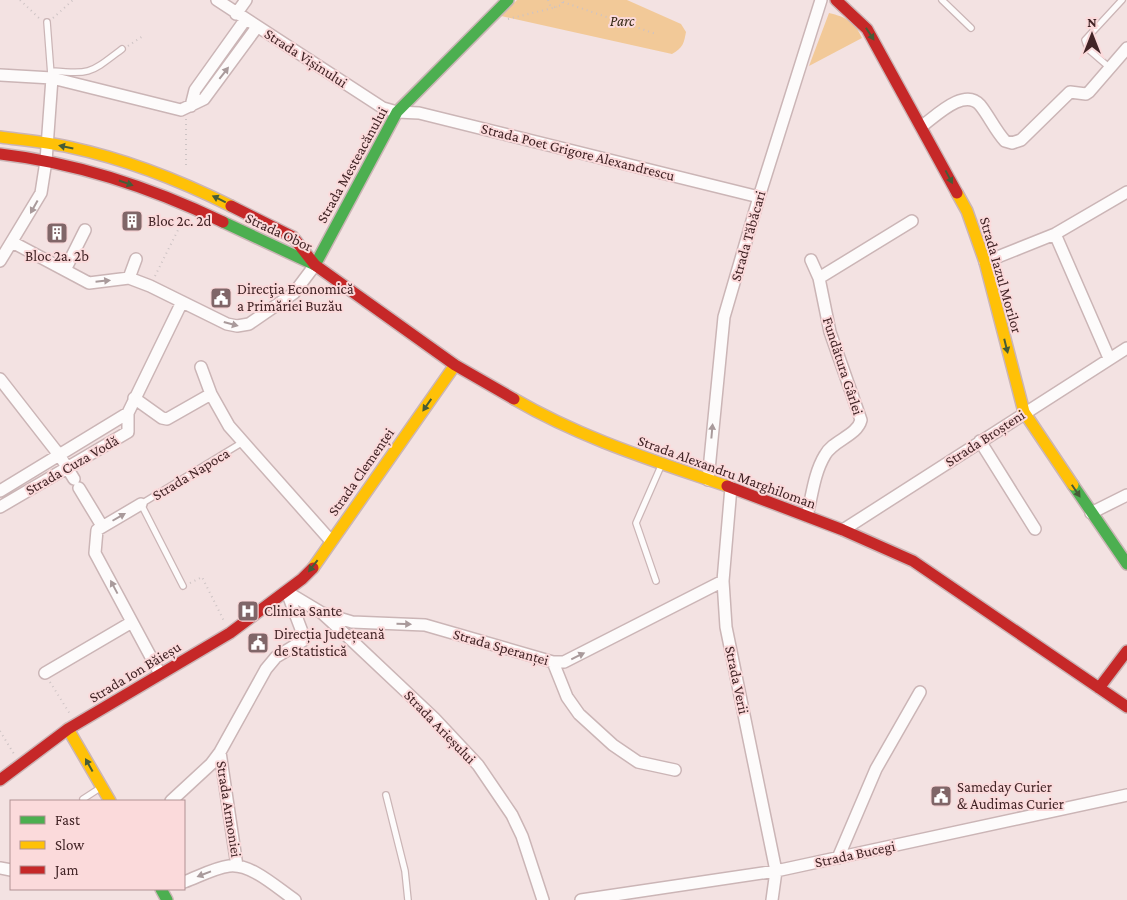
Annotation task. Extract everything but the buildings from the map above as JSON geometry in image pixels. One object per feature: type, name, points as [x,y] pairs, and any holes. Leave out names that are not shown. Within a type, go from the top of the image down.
[{"type":"main road","name":"Strada Mesteacănului","points":[[315,265],[398,112],[508,0]]},
{"type":"main road","name":"Strada Iazul Morilor","points":[[836,0],[867,29],[967,211],[985,262],[1024,412],[1127,564]]},
{"type":"main road","name":"Strada Obor","points":[[0,137],[46,143],[124,162],[186,183],[293,237],[315,265]]},
{"type":"main road","name":"Strada Obor","points":[[0,154],[46,161],[124,182],[177,201],[236,228],[284,254],[315,265]]},
{"type":"main road","name":"Strada Alexandru Marghiloman","points":[[315,265],[456,365],[548,419],[591,439],[731,487],[844,530],[913,561],[938,576],[1127,707]]},
{"type":"main road","name":"Strada Clemenței","points":[[286,592],[312,569],[456,365]]},
{"type":"main road","name":"Strada Ion Băieșu","points":[[0,780],[72,727],[230,633],[286,592]]},
{"type":"main road","points":[[1099,688],[1127,651]]},
{"type":"main road","points":[[72,727],[100,787],[109,800]]},
{"type":"street","name":"Strada Vișinului","points":[[217,0],[240,17],[383,108],[398,112]]},
{"type":"street","points":[[188,108],[195,90],[240,17],[246,0]]},
{"type":"street","name":"Strada Tăbăcari","points":[[708,480],[724,317],[759,197],[821,0]]},
{"type":"street","points":[[0,75],[51,75],[174,110],[188,108],[204,99],[257,27]]},
{"type":"street","points":[[922,126],[955,102],[967,99],[979,104],[997,133],[1005,141],[1012,143],[1029,133],[1070,92],[1086,94],[1089,92],[1127,48]]},
{"type":"street","points":[[0,261],[41,193],[46,161],[51,75]]},
{"type":"street","name":"Strada Poet Grigore Alexandrescu","points":[[398,112],[419,113],[759,197]]},
{"type":"street","points":[[985,262],[1055,234],[1127,192]]},
{"type":"street","points":[[819,278],[912,222]]},
{"type":"street","points":[[65,270],[85,230]]},
{"type":"street","points":[[1055,234],[1110,358]]},
{"type":"street","points":[[12,242],[89,283],[129,278],[150,286],[227,324],[237,326],[249,324],[294,293],[315,265]]},
{"type":"street","points":[[129,278],[136,259]]},
{"type":"street","name":"Fundătura Gârlei","points":[[806,516],[818,470],[825,453],[856,428],[861,420],[830,332],[819,278],[811,260]]},
{"type":"street","name":"Strada Cuza Vodă","points":[[0,507],[128,432],[128,413],[134,398],[182,302]]},
{"type":"street","name":"Strada Broșteni","points":[[844,530],[1024,412],[1127,348]]},
{"type":"street","name":"Strada Napoca","points":[[201,367],[211,394],[229,426],[331,541]]},
{"type":"street","points":[[0,378],[60,456],[76,483],[100,528],[95,553],[160,674]]},
{"type":"street","points":[[134,398],[164,419],[211,394]]},
{"type":"street","name":"Strada Cuza Vodă","points":[[0,491],[128,413]]},
{"type":"street","points":[[980,441],[1035,529]]},
{"type":"street","name":"Strada Verii","points":[[731,487],[723,581],[726,627],[776,870],[772,900]]},
{"type":"street","points":[[1091,513],[1127,495]]},
{"type":"street","points":[[100,528],[140,504]]},
{"type":"street","name":"Strada Speranței","points":[[322,613],[352,622],[425,625],[553,662],[564,662],[723,581]]},
{"type":"street","name":"Strada Arieșului","points":[[286,592],[322,613],[434,718],[478,765],[502,798],[516,822],[543,900]]},
{"type":"street","name":"Strada Armoniei","points":[[172,800],[211,764],[220,752],[266,670],[276,658],[304,640],[286,592]]},
{"type":"street","points":[[45,673],[132,622]]},
{"type":"street","points":[[553,662],[567,697],[580,714],[613,745],[638,762],[676,770]]},
{"type":"street","points":[[838,858],[876,769],[920,692]]},
{"type":"street","name":"Strada Armoniei","points":[[220,752],[237,866]]},
{"type":"street","name":"Strada Bucegi","points":[[581,900],[776,870],[1127,795]]},
{"type":"street","points":[[185,882],[220,868],[237,866],[254,873],[294,900]]},
{"type":"lane","points":[[942,0],[972,28]]},
{"type":"lane","points":[[1110,68],[1088,49],[1085,40],[1122,0]]},
{"type":"lane","points":[[47,22],[51,75],[93,72],[122,49]]},
{"type":"lane","name":"Strada Napoca","points":[[183,586],[140,504],[243,442]]},
{"type":"lane","points":[[656,581],[636,523],[661,464]]},
{"type":"lane","points":[[83,799],[100,787]]},
{"type":"lane","points":[[386,795],[405,871],[408,900]]},
{"type":"path","points":[[20,0],[37,17],[47,22],[74,0]]},
{"type":"path","points":[[548,0],[550,5],[557,7]]},
{"type":"path","points":[[504,20],[557,7],[563,1],[656,34]]},
{"type":"path","points":[[122,49],[143,36]]},
{"type":"path","points":[[186,183],[188,108]]},
{"type":"path","points":[[150,286],[182,222]]},
{"type":"path","points":[[183,586],[202,577],[230,633]]},
{"type":"path","points":[[45,673],[72,727]]},
{"type":"path","points":[[0,731],[20,765]]},
{"type":"green space","name":"Parc","points":[[517,0],[627,0],[681,24],[686,32],[684,42],[672,54],[501,16]]},
{"type":"green space","points":[[829,13],[840,16],[853,24],[862,38],[809,66]]},
{"type":"traffic: fast","points":[[315,265],[397,112],[508,0]]},
{"type":"traffic: fast","points":[[223,222],[315,265]]},
{"type":"traffic: fast","points":[[1073,485],[1127,564]]},
{"type":"traffic: fast","points":[[162,890],[167,900]]},
{"type":"traffic: slow","points":[[0,137],[60,145],[111,158],[172,179],[231,206]]},
{"type":"traffic: slow","points":[[957,193],[967,211],[985,262],[1024,412],[1073,485]]},
{"type":"traffic: slow","points":[[313,568],[455,365]]},
{"type":"traffic: slow","points":[[514,399],[592,437],[645,458],[727,486]]},
{"type":"traffic: slow","points":[[68,729],[109,800]]},
{"type":"traffic: jam","points":[[836,0],[867,29],[957,193]]},
{"type":"traffic: jam","points":[[0,154],[58,164],[114,179],[169,198],[223,222]]},
{"type":"traffic: jam","points":[[231,206],[293,237],[315,265],[455,365],[514,399]]},
{"type":"traffic: jam","points":[[727,486],[843,530],[913,561],[1127,707]]},
{"type":"traffic: jam","points":[[0,780],[68,729],[230,633],[302,579],[313,568]]},
{"type":"traffic: jam","points":[[1099,688],[1127,651]]},
{"type":"place","name":"Bloc 2c. 2d","points":[[132,221]]},
{"type":"place","name":"Bloc 2a. 2b","points":[[57,233]]},
{"type":"place","name":"Direcţia Economică a Primăriei Buzău","points":[[221,298]]},
{"type":"place","name":"Clinica Sante","points":[[248,611]]},
{"type":"place","name":"Direcția Județeană de Statistică","points":[[258,643]]},
{"type":"place","name":"Sameday Curier & Audimas Curier","points":[[941,796]]}]
